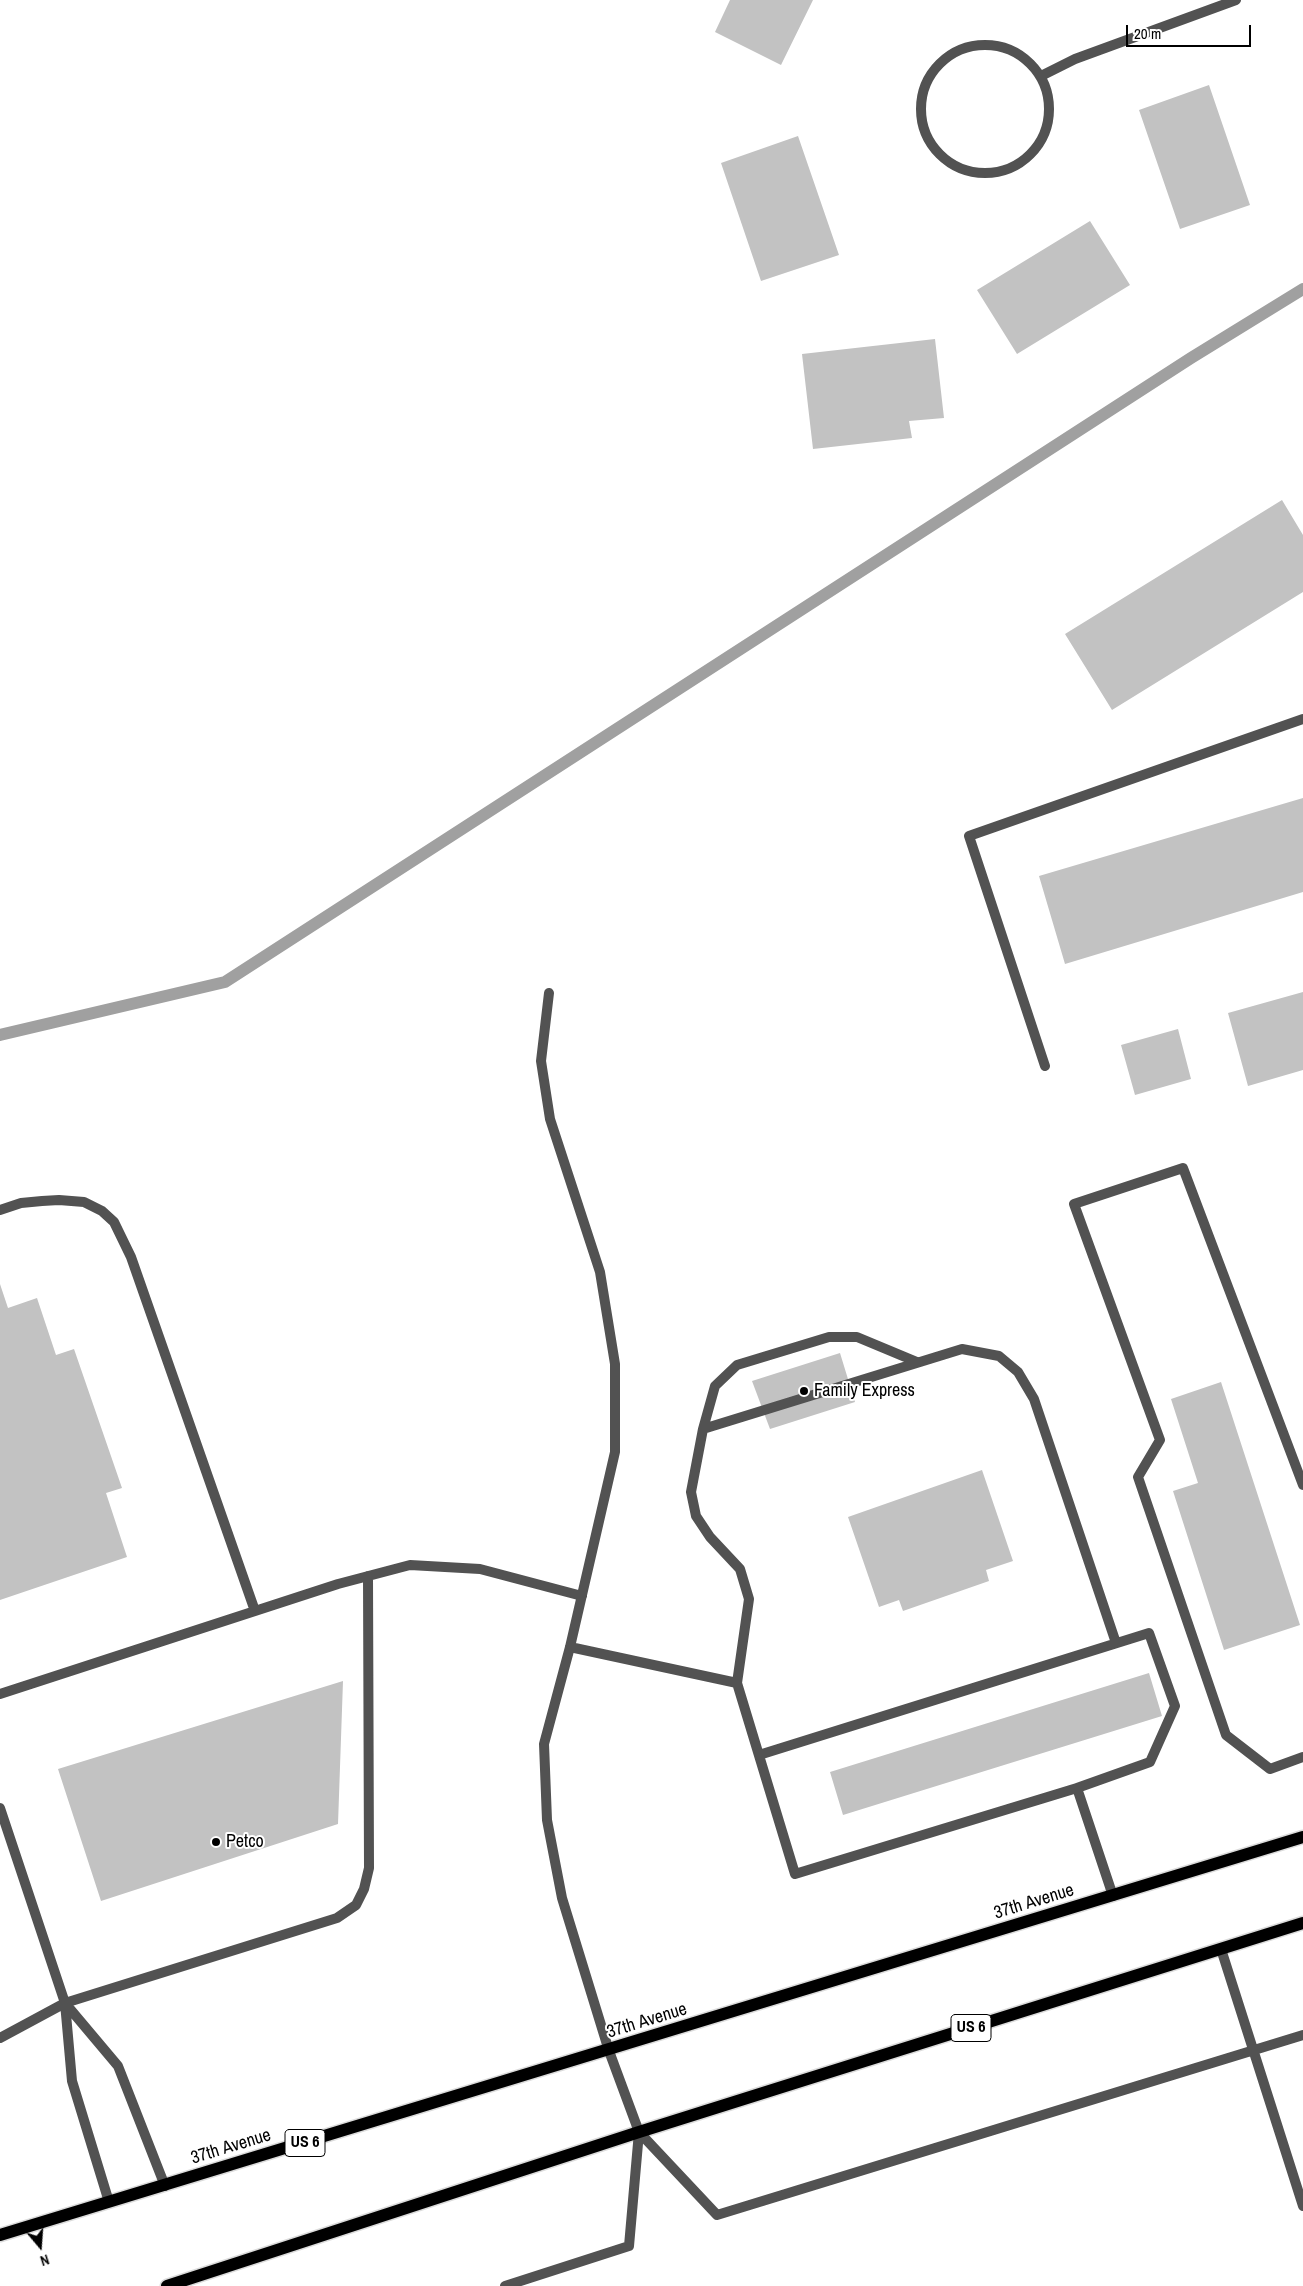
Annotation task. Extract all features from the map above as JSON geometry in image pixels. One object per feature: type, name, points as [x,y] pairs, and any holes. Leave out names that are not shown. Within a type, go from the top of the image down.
[{"type":"main road","name":"37th Avenue","points":[[0,2235],[609,2051],[1303,1837]]},
{"type":"main road","name":"US 6","points":[[167,2286],[639,2132],[1303,1923]]},
{"type":"street","points":[[1041,76],[1075,59],[1236,0]]},
{"type":"street","points":[[979,45],[1001,47],[1021,56],[1041,76],[1047,91],[1050,113],[1044,134],[1032,153],[1015,165],[997,172],[976,172],[957,166],[940,155],[928,138],[922,120],[922,100],[927,80],[939,64],[957,51],[979,45]]},
{"type":"street","points":[[1045,1066],[969,836],[1303,719]]},
{"type":"street","points":[[549,994],[541,1061],[550,1119],[600,1272],[615,1364],[615,1452],[570,1647],[544,1744],[546,1820],[562,1898],[609,2051],[639,2132],[718,2216],[1303,2035]]},
{"type":"street","points":[[1303,1485],[1183,1168],[1074,1204],[1160,1440],[1138,1477],[1226,1734],[1270,1769],[1303,1757]]},
{"type":"street","points":[[0,1210],[21,1203],[42,1201],[84,1202],[102,1211],[114,1222],[131,1257],[255,1611]]},
{"type":"street","points":[[759,1755],[1149,1633],[1175,1706],[1150,1762],[1077,1788],[795,1874],[737,1683],[750,1599],[740,1569],[710,1536],[696,1516],[691,1492],[704,1429],[715,1386],[736,1365],[829,1337],[857,1337],[917,1362]]},
{"type":"street","points":[[704,1429],[962,1349],[999,1356],[1018,1372],[1034,1398],[1116,1643]]},
{"type":"street","points":[[0,1694],[255,1611],[410,1565],[480,1569],[582,1596]]},
{"type":"street","points":[[0,2038],[65,2003],[337,1918],[356,1905],[364,1889],[369,1868],[368,1576]]},
{"type":"street","points":[[570,1647],[737,1683]]},
{"type":"street","points":[[1077,1788],[1113,1896]]},
{"type":"street","points":[[0,1808],[65,2003],[72,2082],[110,2202]]},
{"type":"street","points":[[1221,1949],[1303,2206]]},
{"type":"street","points":[[65,2003],[118,2066],[165,2186]]},
{"type":"street","points":[[505,2286],[629,2246],[639,2132]]},
{"type":"building","points":[[730,0],[813,0],[781,65],[715,32]]},
{"type":"building","points":[[1209,85],[1250,205],[1180,229],[1139,110]]},
{"type":"building","points":[[798,136],[839,255],[761,281],[721,163]]},
{"type":"building","points":[[1090,221],[1130,285],[1017,354],[977,290]]},
{"type":"building","points":[[935,339],[944,418],[909,421],[912,438],[813,449],[802,354]]},
{"type":"building","points":[[1282,500],[1303,535],[1303,592],[1112,710],[1065,634]]},
{"type":"building","points":[[1303,798],[1303,892],[1065,964],[1039,876]]},
{"type":"building","points":[[1303,992],[1303,1070],[1248,1086],[1228,1013]]},
{"type":"building","points":[[1178,1029],[1191,1079],[1135,1095],[1121,1045]]},
{"type":"building","points":[[0,1284],[8,1308],[37,1298],[56,1355],[74,1349],[122,1488],[106,1493],[127,1557],[0,1600]]},
{"type":"building","name":"Family Express","points":[[840,1353],[855,1402],[770,1429],[752,1381]]},
{"type":"building","points":[[1221,1382],[1300,1625],[1224,1650],[1173,1491],[1198,1483],[1171,1399]]},
{"type":"building","points":[[982,1470],[1013,1561],[986,1570],[989,1581],[903,1611],[899,1600],[879,1607],[848,1517]]},
{"type":"building","points":[[1149,1673],[1162,1716],[843,1815],[830,1772]]},
{"type":"building","points":[[343,1681],[338,1824],[101,1901],[58,1769]]},
{"type":"waterway","points":[[0,1035],[225,982],[1191,358],[1303,289]]},
{"type":"place","name":"Family Express","points":[[804,1391]]},
{"type":"place","name":"Petco","points":[[216,1842]]}]
